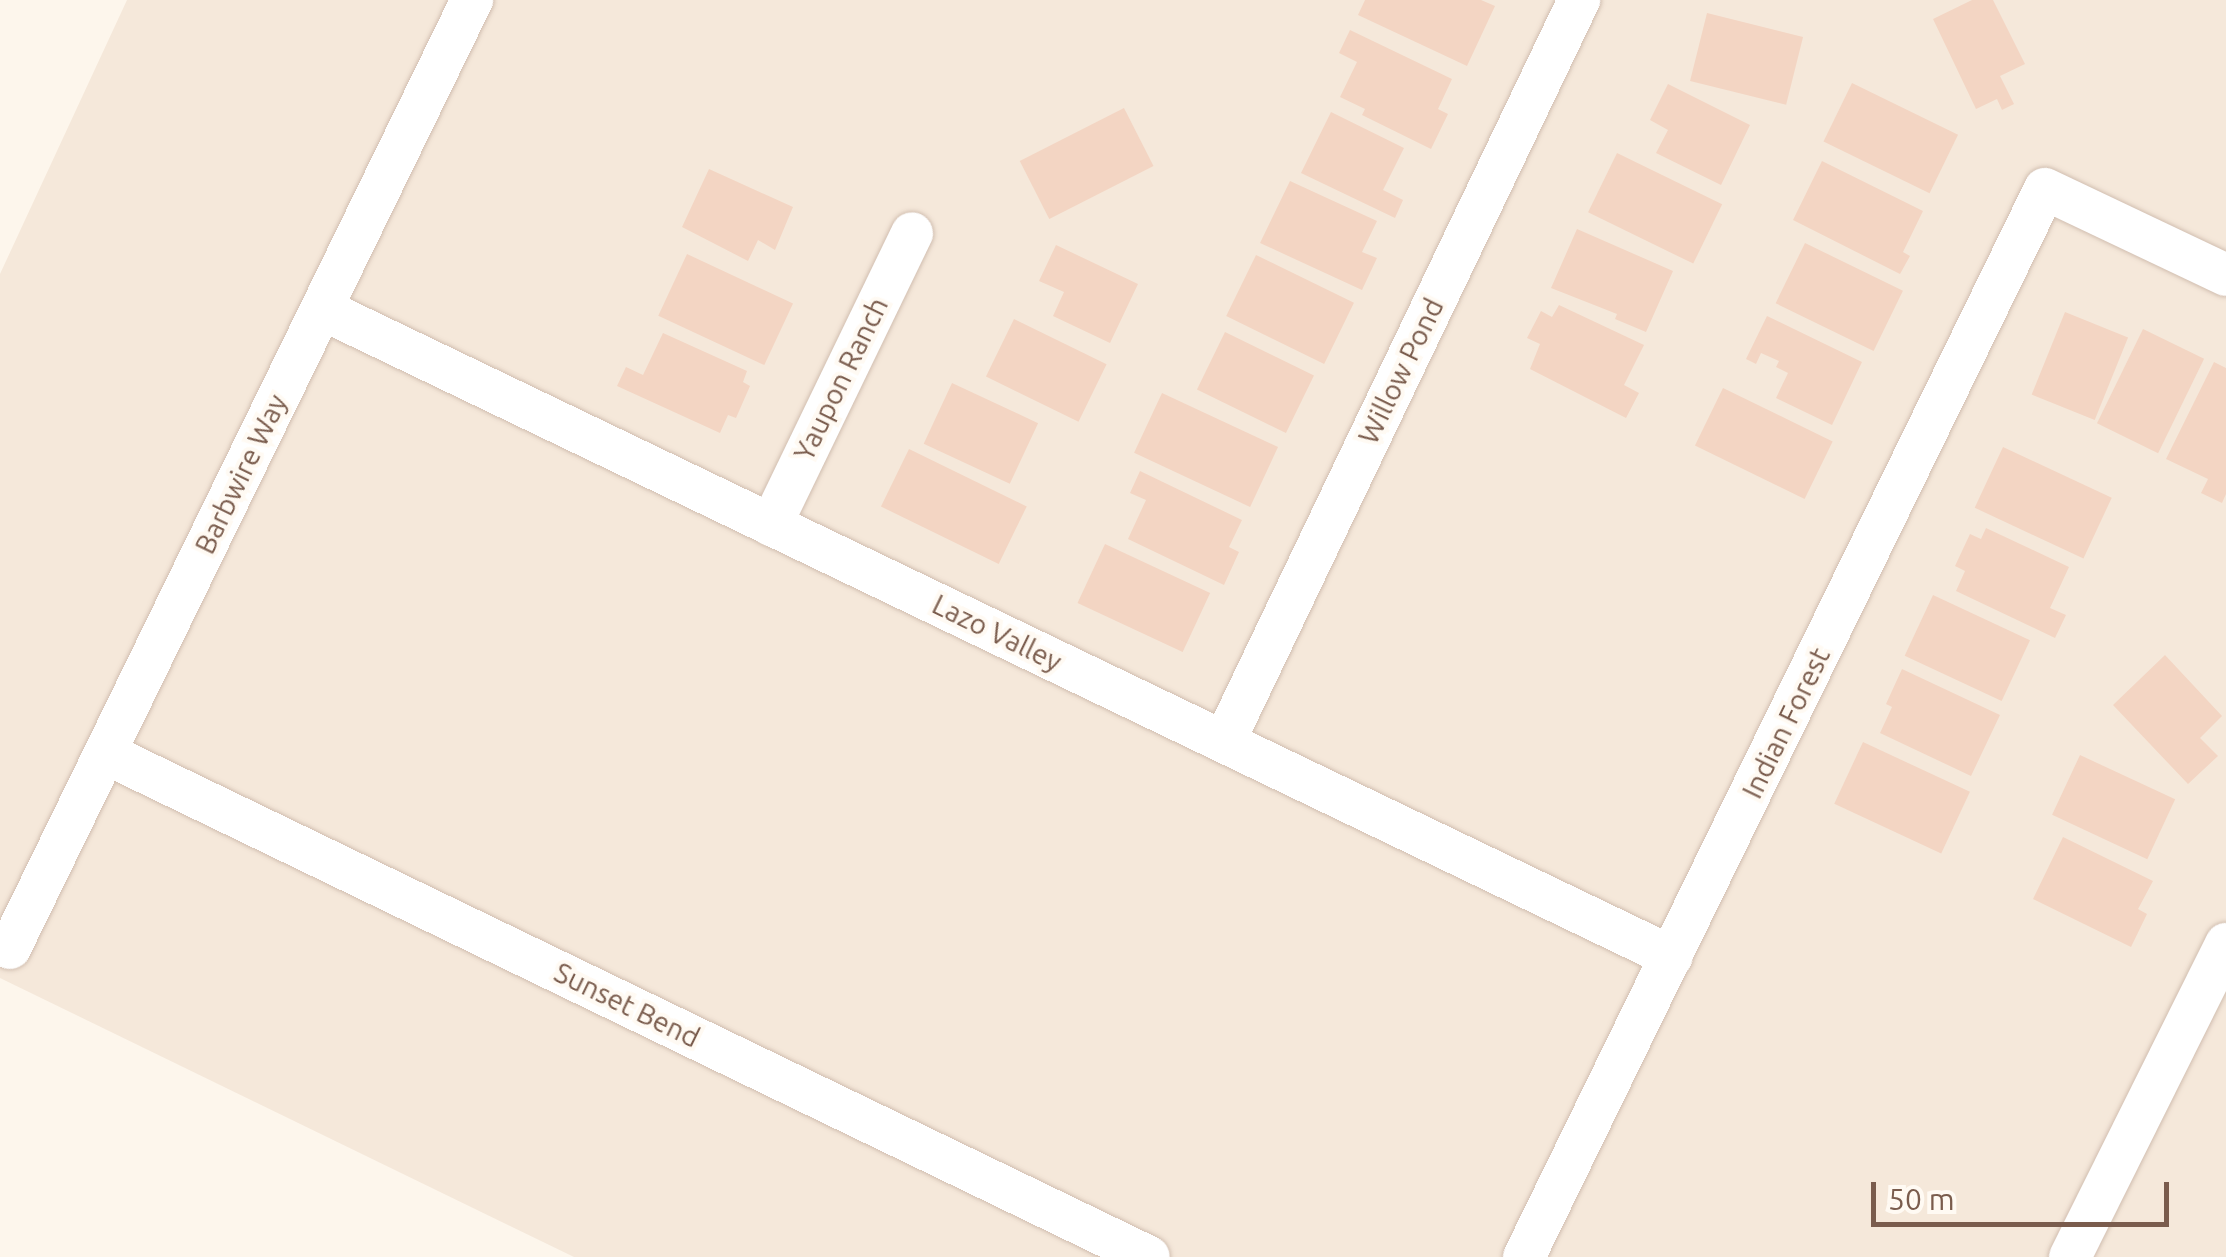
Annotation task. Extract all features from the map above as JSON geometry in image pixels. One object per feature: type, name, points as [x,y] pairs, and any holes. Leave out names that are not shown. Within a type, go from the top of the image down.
[{"type":"street","name":"Barbwire Way","points":[[10,948],[472,0]]},
{"type":"street","name":"Willow Pond","points":[[1224,742],[1579,0]]},
{"type":"street","name":"Indian Forest","points":[[1524,1257],[2045,188],[2226,275]]},
{"type":"street","name":"Yaupon Ranch","points":[[770,524],[912,232]]},
{"type":"street","name":"Lazo Valley","points":[[322,309],[1672,957]]},
{"type":"street","name":"Sunset Bend","points":[[105,753],[1148,1257]]},
{"type":"street","points":[[2070,1257],[2226,944]]},
{"type":"shaded area","points":[[127,0],[2226,0],[2226,1257],[574,1257],[0,978],[0,274]]},
{"type":"building","points":[[1365,0],[1481,0],[1495,6],[1467,66],[1358,15]]},
{"type":"building","points":[[1972,0],[1993,0],[2025,64],[2000,76],[2014,104],[2002,110],[1997,99],[1976,109],[1933,19]]},
{"type":"building","points":[[1707,13],[1803,37],[1786,105],[1690,81]]},
{"type":"building","points":[[1350,30],[1452,79],[1438,109],[1448,114],[1431,149],[1362,115],[1365,109],[1340,97],[1357,62],[1339,53]]},
{"type":"building","points":[[1852,83],[1958,135],[1930,193],[1824,141]]},
{"type":"building","points":[[1668,84],[1750,125],[1721,185],[1656,153],[1668,130],[1650,120]]},
{"type":"building","points":[[1124,108],[1154,166],[1049,219],[1020,161]]},
{"type":"building","points":[[1331,112],[1404,148],[1383,190],[1403,200],[1395,218],[1301,173]]},
{"type":"building","points":[[1617,153],[1722,204],[1693,264],[1588,212]]},
{"type":"building","points":[[1822,161],[1923,211],[1903,252],[1910,256],[1900,274],[1793,220]]},
{"type":"building","points":[[709,169],[793,207],[775,250],[758,240],[748,261],[682,227]]},
{"type":"building","points":[[1290,181],[1377,221],[1362,252],[1377,258],[1362,290],[1260,243]]},
{"type":"building","points":[[1577,229],[1673,271],[1646,332],[1615,319],[1617,314],[1551,288]]},
{"type":"building","points":[[1805,243],[1903,291],[1874,351],[1776,303]]},
{"type":"building","points":[[1056,245],[1138,284],[1110,343],[1053,316],[1064,292],[1039,281]]},
{"type":"building","points":[[687,254],[793,303],[764,365],[658,316]]},
{"type":"building","points":[[1256,255],[1354,303],[1324,364],[1226,316]]},
{"type":"building","points":[[1559,305],[1644,345],[1624,385],[1639,393],[1626,418],[1530,369],[1540,344],[1527,338],[1541,311],[1552,317]]},
{"type":"building","points":[[2065,312],[2128,337],[2095,420],[2032,395]]},
{"type":"building","points":[[1767,316],[1862,362],[1832,425],[1776,398],[1788,373],[1776,367],[1779,361],[1761,353],[1756,364],[1746,359]]},
{"type":"building","points":[[1014,319],[1107,364],[1079,422],[986,377]]},
{"type":"building","points":[[2143,329],[2204,359],[2158,453],[2097,423]]},
{"type":"building","points":[[1225,332],[1314,375],[1286,433],[1197,390]]},
{"type":"building","points":[[663,333],[747,371],[743,382],[750,386],[736,418],[728,415],[720,433],[617,386],[626,367],[643,375]]},
{"type":"building","points":[[2214,362],[2226,368],[2226,494],[2222,503],[2201,493],[2208,479],[2166,459]]},
{"type":"building","points":[[952,383],[1038,423],[1010,484],[924,444]]},
{"type":"building","points":[[1723,388],[1833,441],[1805,499],[1695,446]]},
{"type":"building","points":[[1162,393],[1278,447],[1250,507],[1134,453]]},
{"type":"building","points":[[2003,447],[2112,498],[2083,558],[1975,508]]},
{"type":"building","points":[[909,449],[1027,506],[999,564],[881,507]]},
{"type":"building","points":[[1140,471],[1242,520],[1229,547],[1239,552],[1224,585],[1128,539],[1146,500],[1130,493]]},
{"type":"building","points":[[1986,528],[2069,567],[2050,608],[2066,615],[2055,638],[1956,591],[1965,571],[1955,566],[1970,534],[1981,539]]},
{"type":"building","points":[[1105,544],[1210,593],[1183,652],[1078,603]]},
{"type":"building","points":[[1933,595],[2030,640],[2002,701],[1905,656]]},
{"type":"building","points":[[2165,655],[2222,716],[2200,738],[2218,756],[2188,784],[2113,705]]},
{"type":"building","points":[[1902,669],[2000,715],[1971,776],[1880,733],[1892,707],[1886,704]]},
{"type":"building","points":[[1863,742],[1970,792],[1941,853],[1834,804]]},
{"type":"building","points":[[2080,755],[2175,799],[2147,859],[2052,815]]},
{"type":"building","points":[[2063,837],[2153,881],[2138,909],[2147,914],[2131,947],[2033,899]]}]
